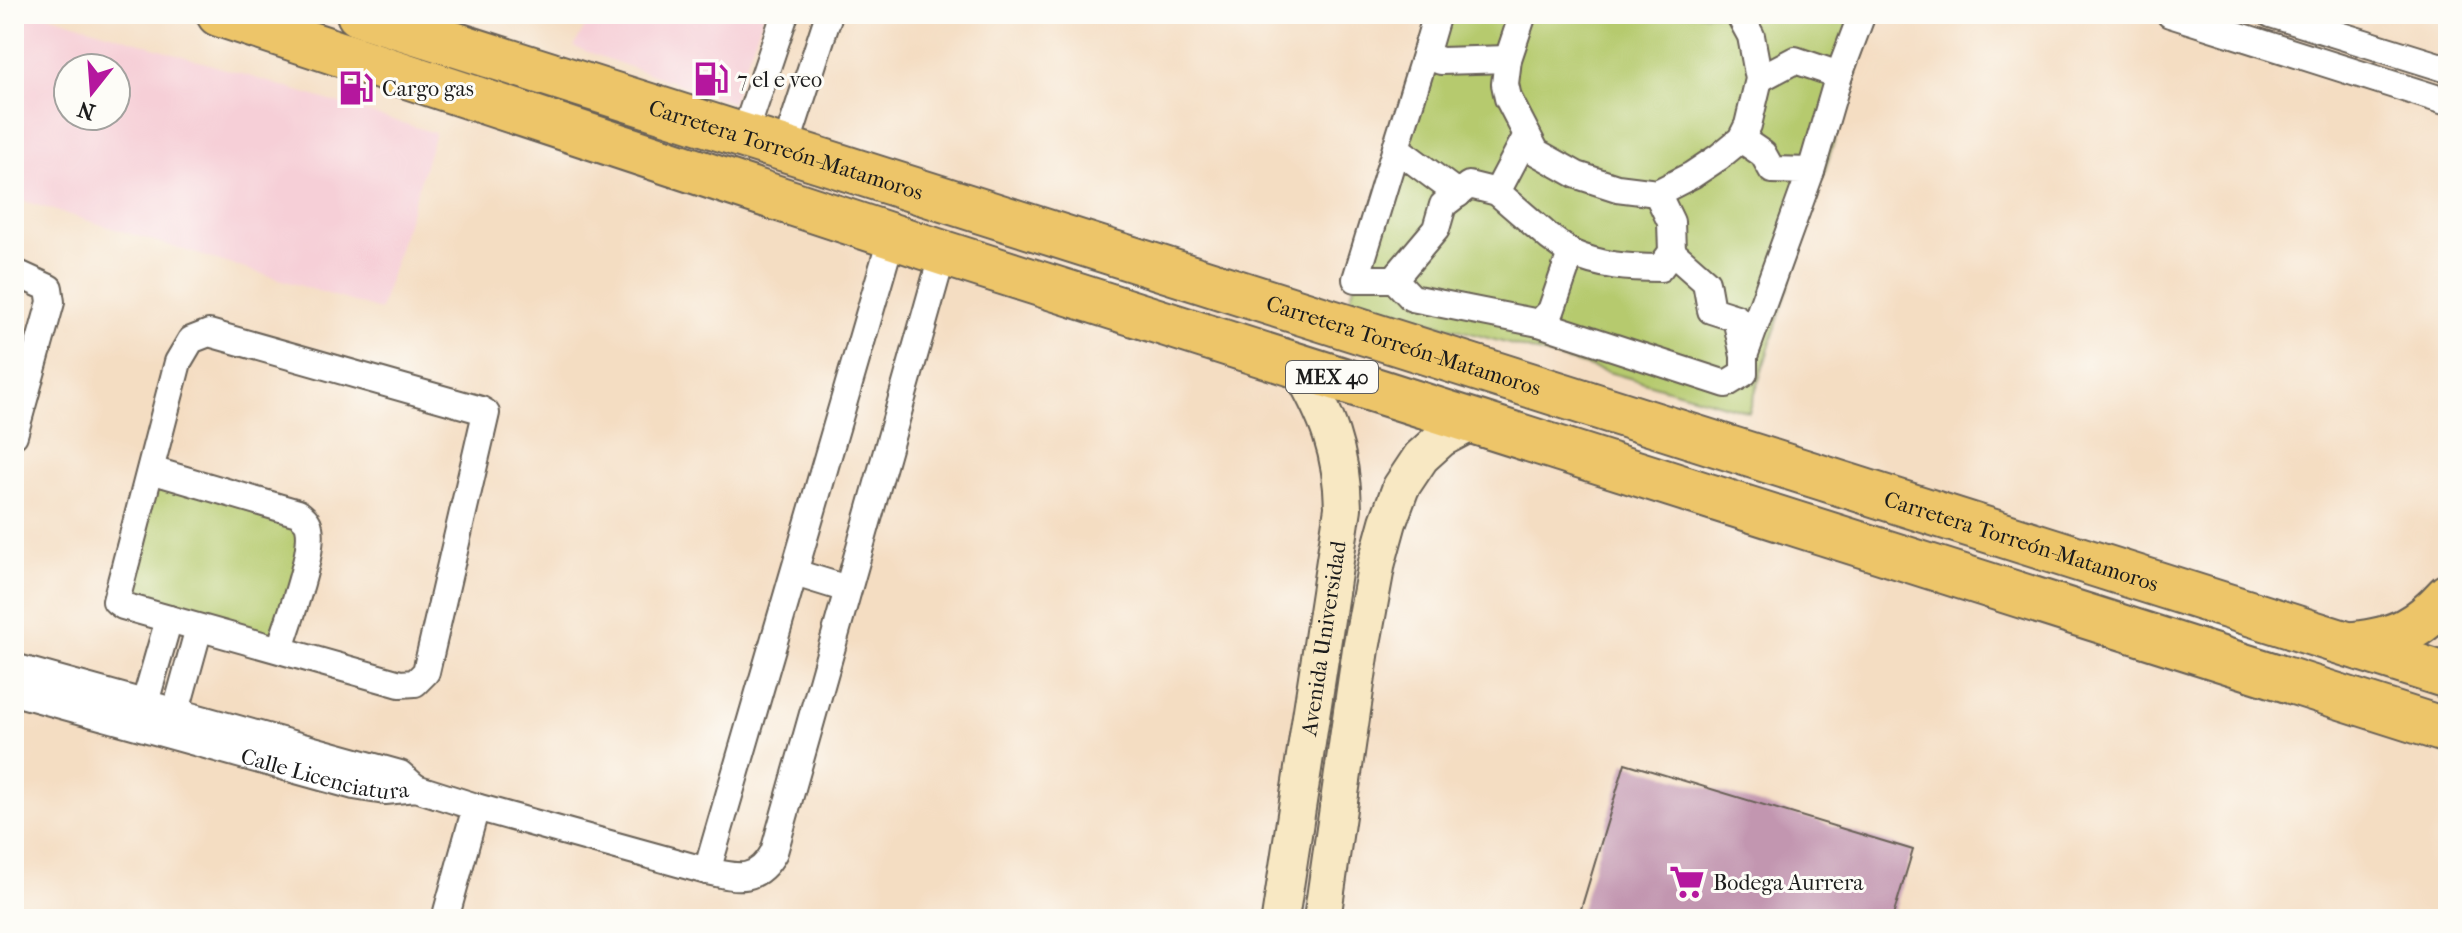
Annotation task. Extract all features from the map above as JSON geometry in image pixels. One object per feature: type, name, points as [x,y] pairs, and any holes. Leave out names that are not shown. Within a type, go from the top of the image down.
[{"type":"highway","name":"MEX 40","points":[[219,14],[943,253],[2448,731]]},
{"type":"highway","name":"Carretera Torreón-Matamoros","points":[[359,14],[2448,676]]},
{"type":"highway","points":[[2354,644],[2386,641],[2406,632],[2448,596]]},
{"type":"highway","points":[[2129,631],[2159,627],[2189,631],[2389,688],[2416,693],[2448,689]]},
{"type":"main road","name":"Avenida Universidad","points":[[1280,919],[1313,694],[1342,531],[1342,475],[1336,444],[1322,406],[1299,367]]},
{"type":"main road","name":"Avenida Universidad","points":[[1322,919],[1356,702],[1361,649],[1377,562],[1401,487],[1421,457],[1442,438],[1472,422]]},
{"type":"main road","points":[[1313,694],[1356,702]]},
{"type":"street","points":[[744,136],[785,14]]},
{"type":"street","points":[[785,149],[829,14]]},
{"type":"street","points":[[1437,14],[1356,279],[1394,279],[1412,298],[1539,323],[1726,384],[1744,373],[1744,356],[1736,318],[1711,310],[1706,282],[1672,252]]},
{"type":"street","points":[[1523,14],[1508,59],[1505,84],[1508,98],[1536,152],[1577,175],[1617,188],[1657,193],[1692,175],[1741,139],[1748,125],[1759,79],[1751,36],[1739,14]]},
{"type":"street","points":[[1744,356],[1811,171],[1839,75],[1862,14]]},
{"type":"street","points":[[2170,14],[2237,24],[2448,102]]},
{"type":"street","points":[[2271,14],[2448,69]]},
{"type":"street","points":[[1425,55],[1441,61],[1508,59]]},
{"type":"street","points":[[1759,79],[1795,60],[1839,75]]},
{"type":"street","points":[[1497,192],[1527,135]]},
{"type":"street","points":[[1741,139],[1763,154],[1772,170],[1811,171]]},
{"type":"street","points":[[1396,148],[1458,194]]},
{"type":"street","points":[[1394,279],[1436,229],[1443,205],[1469,185],[1497,192],[1571,253],[1599,264],[1660,268],[1672,252],[1671,222],[1657,193]]},
{"type":"street","points":[[707,871],[892,236]]},
{"type":"street","name":"Calle Licenciatura","points":[[14,667],[142,715],[400,774],[416,788],[476,807],[707,871],[746,876],[759,872],[774,852],[943,253]]},
{"type":"street","points":[[1539,323],[1551,311],[1571,253]]},
{"type":"street","points":[[14,272],[49,288],[51,302],[14,435]]},
{"type":"street","points":[[209,333],[486,413],[426,672],[415,683],[400,684],[123,606],[116,601],[151,470],[178,362],[191,340],[209,333]]},
{"type":"street","points":[[151,470],[298,513],[308,523],[307,556],[280,649]]},
{"type":"street","points":[[795,573],[847,589]]},
{"type":"street","points":[[142,715],[169,619]]},
{"type":"street","points":[[173,724],[199,628]]},
{"type":"street","name":"Calle Licenciatura","points":[[14,692],[142,715]]},
{"type":"street","points":[[445,919],[476,807]]},
{"type":"shaded area","points":[[18,14],[45,14],[435,133],[380,310],[14,198],[14,26]]},
{"type":"shaded area","points":[[592,14],[764,14],[732,103],[574,47]]},
{"type":"green space","points":[[1437,14],[1874,14],[1749,412],[1350,299]]},
{"type":"green space","points":[[154,475],[306,524],[278,646],[120,600]]},
{"type":"building","points":[[1625,763],[1913,850],[1892,919],[1578,919]]},
{"type":"place","name":"7 el e veo","points":[[711,79]]},
{"type":"place","name":"Cargo gas","points":[[356,88]]},
{"type":"place","name":"Bodega Aurrera","points":[[1687,882]]}]
